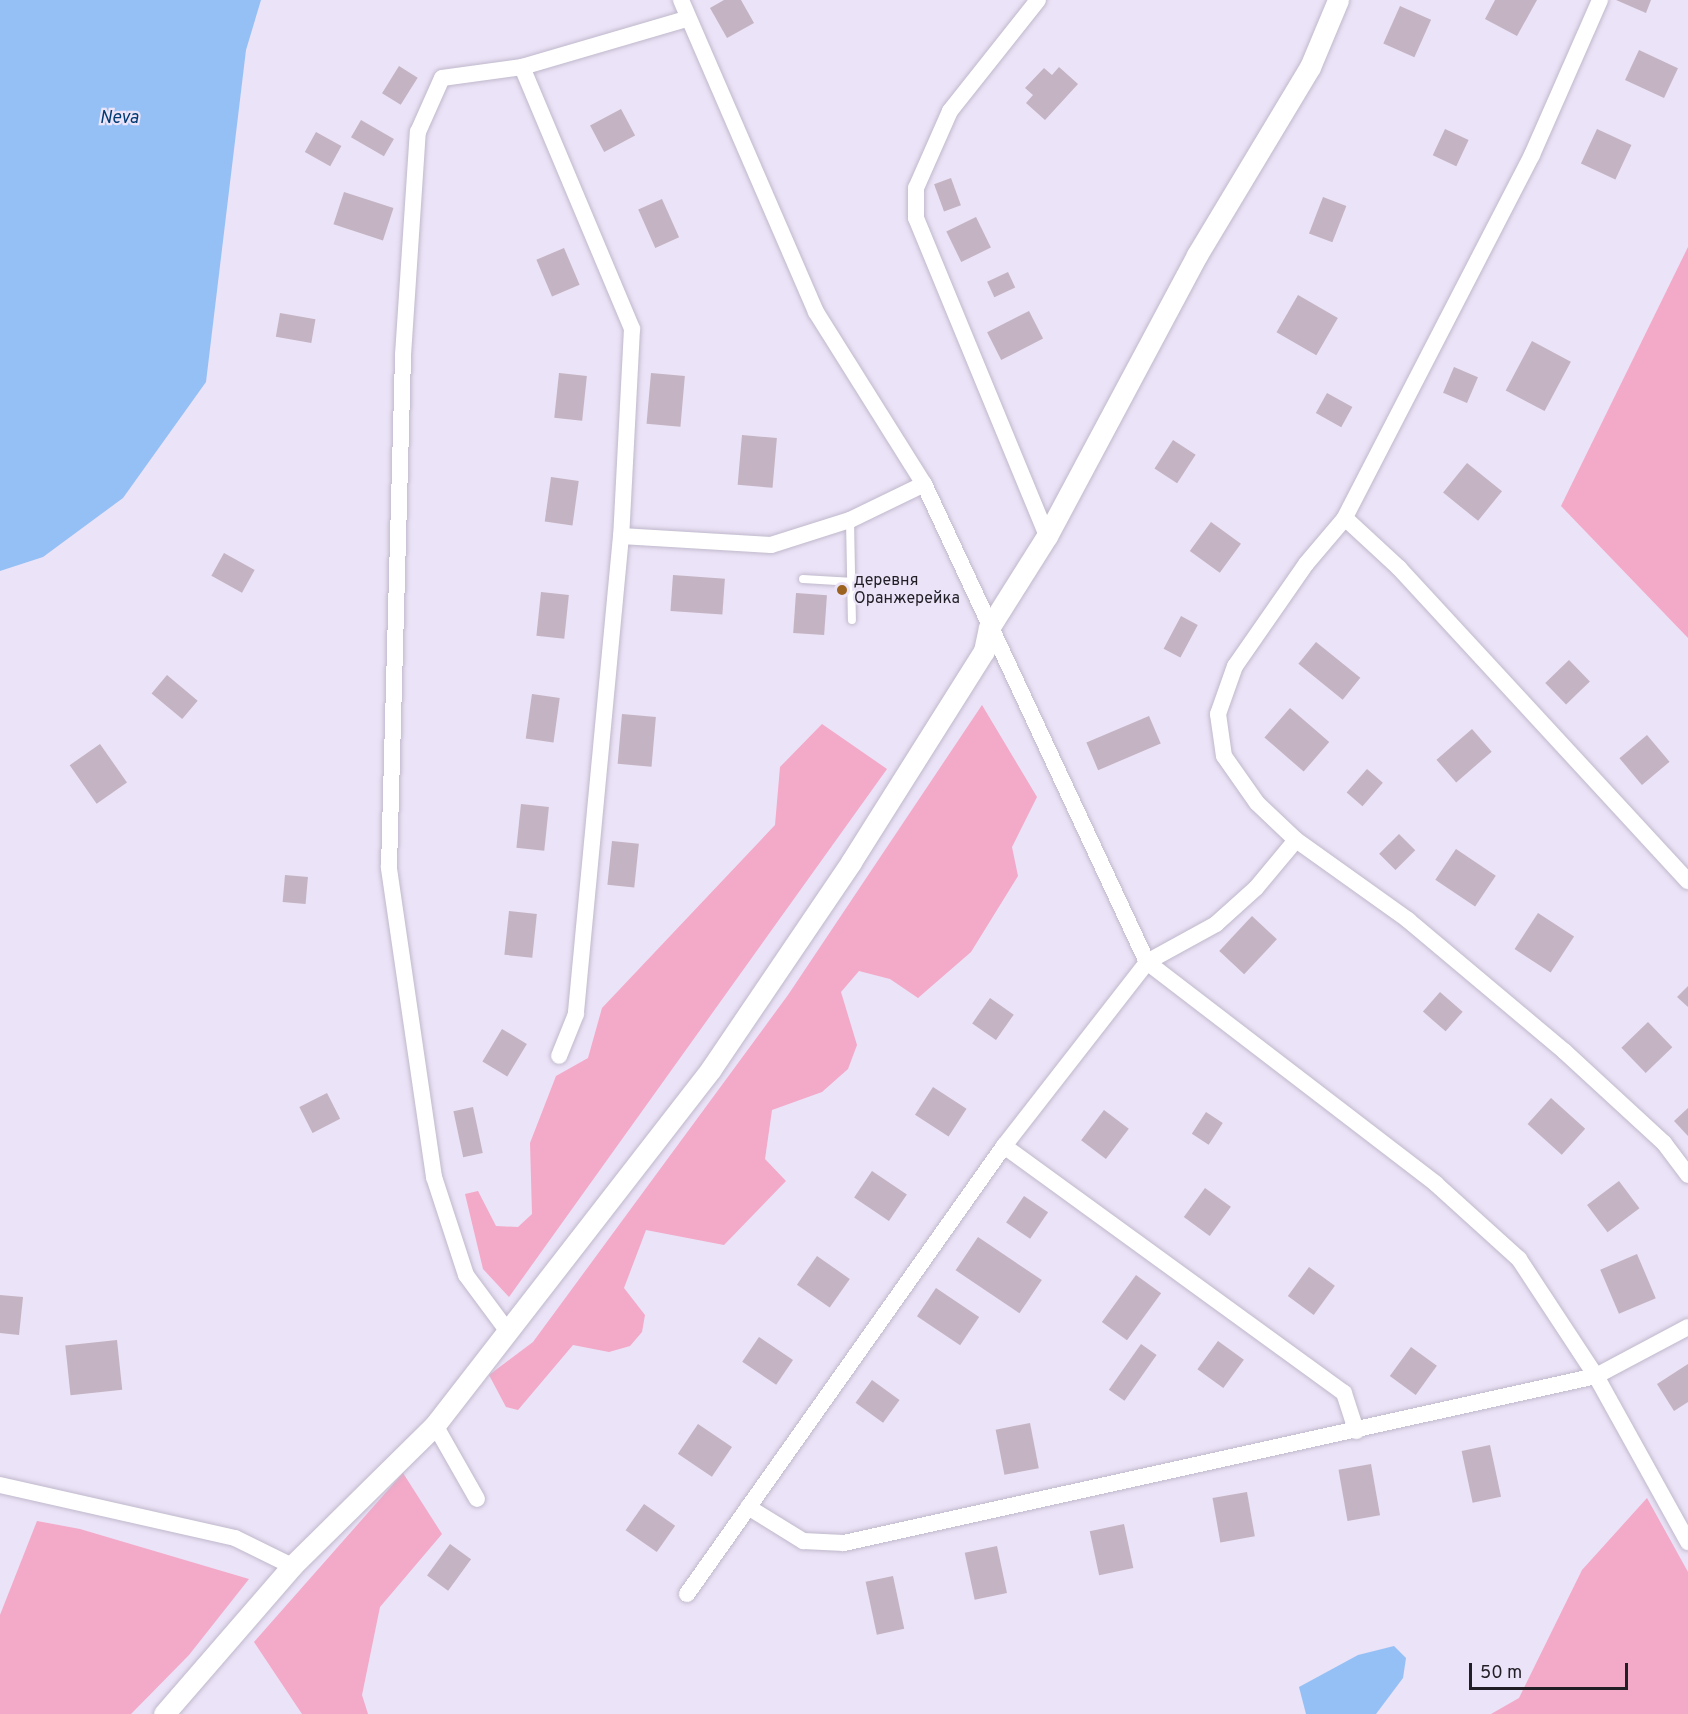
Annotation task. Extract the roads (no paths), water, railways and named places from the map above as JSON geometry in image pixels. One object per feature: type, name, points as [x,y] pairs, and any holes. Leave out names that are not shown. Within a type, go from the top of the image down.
[{"type":"street","points":[[681,0],[686,18],[816,312],[924,484],[988,628],[1147,962],[1436,1184],[1519,1259],[1596,1376],[1688,1542]]},
{"type":"street","points":[[1038,0],[950,111],[916,188],[916,218],[1047,536]]},
{"type":"street","points":[[164,1714],[292,1566],[435,1425],[506,1329],[711,1069],[851,862],[984,651],[988,628],[1047,536],[1197,255],[1310,67],[1338,0]]},
{"type":"street","points":[[1600,0],[1532,155],[1345,518],[1306,564],[1235,666],[1218,714],[1224,756],[1257,803],[1296,840],[1408,920],[1564,1051],[1664,1143],[1688,1174]]},
{"type":"street","points":[[506,1329],[466,1275],[434,1177],[389,867],[403,355],[418,132],[442,78],[522,67],[686,18]]},
{"type":"street","points":[[522,67],[632,329],[621,536],[576,1014],[559,1056]]},
{"type":"street","points":[[621,536],[771,545],[850,520],[924,484]]},
{"type":"street","points":[[1345,518],[1399,568],[1688,881]]},
{"type":"street","points":[[687,1593],[1004,1146],[1147,962],[1216,924],[1256,888],[1296,840]]},
{"type":"street","points":[[1004,1146],[1344,1393],[1356,1431]]},
{"type":"street","points":[[748,1507],[803,1540],[844,1543],[1596,1376],[1688,1327]]},
{"type":"street","points":[[435,1425],[477,1499]]},
{"type":"street","points":[[0,1485],[235,1538],[292,1566]]},
{"type":"lane","points":[[850,520],[854,582],[852,620]]},
{"type":"lane","points":[[803,579],[854,582]]},
{"type":"water","name":"Neva","points":[[0,0],[261,0],[246,50],[206,382],[123,498],[43,557],[0,571]]},
{"type":"water","points":[[1394,1646],[1406,1658],[1403,1678],[1376,1714],[1306,1714],[1299,1687],[1358,1655]]},
{"type":"place","name":"деревня Оранжерейка","points":[[842,590]]}]
